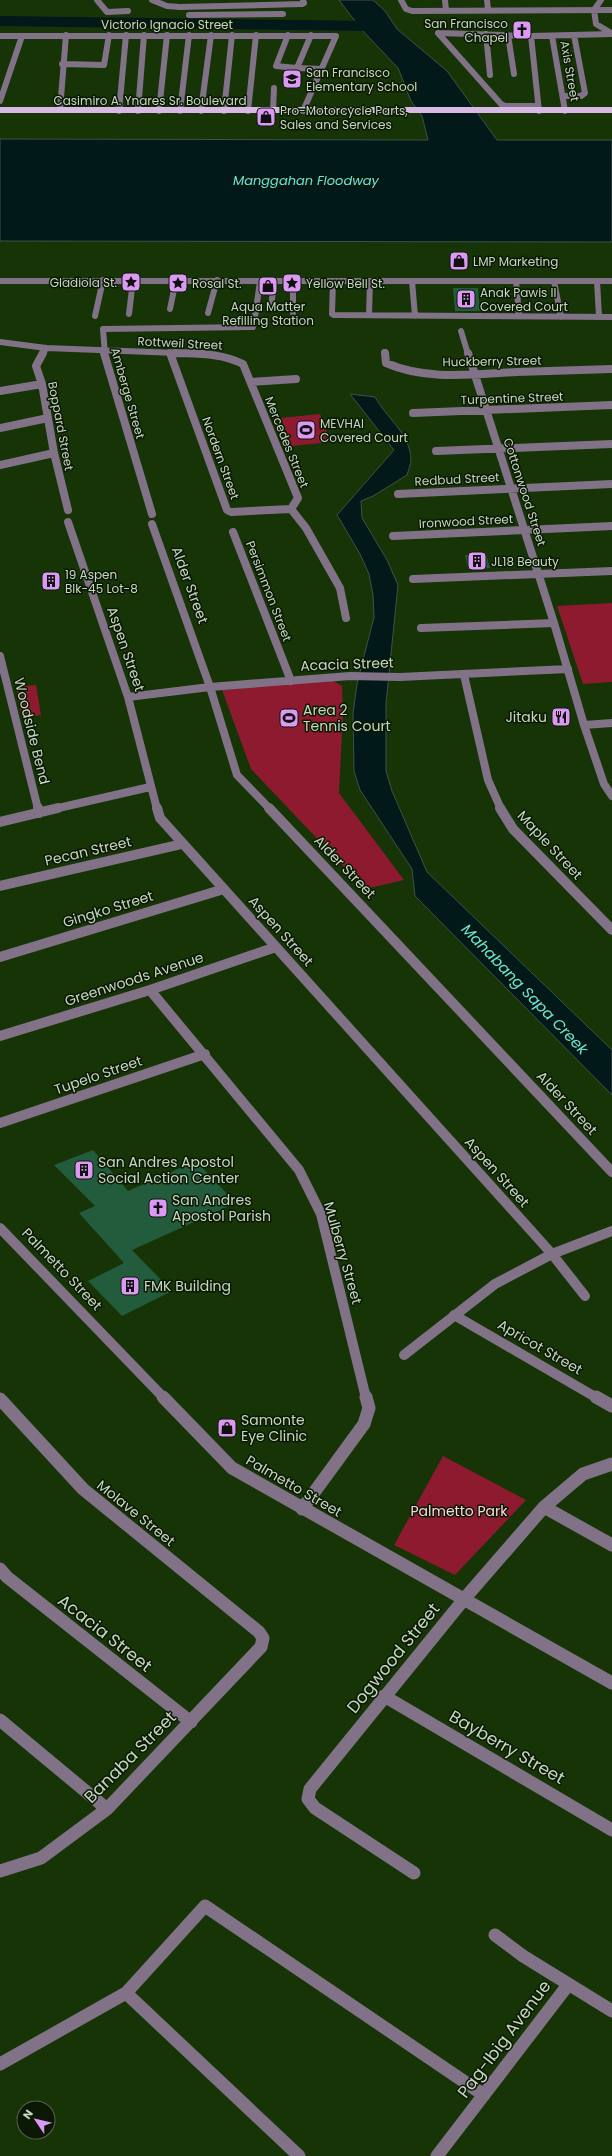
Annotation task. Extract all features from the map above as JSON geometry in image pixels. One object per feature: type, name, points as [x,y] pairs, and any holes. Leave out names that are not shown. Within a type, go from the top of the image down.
[{"type":"main road","name":"Casimiro A. Ynares Sr. Boulevard","points":[[0,110],[393,112],[511,111],[539,108],[565,110],[612,110]]},
{"type":"street","points":[[97,0],[107,12],[128,11]]},
{"type":"street","points":[[152,0],[157,4],[167,6],[265,2],[302,4],[304,3],[303,0]]},
{"type":"street","points":[[157,4],[167,0]]},
{"type":"street","points":[[194,0],[195,6]]},
{"type":"street","points":[[401,0],[406,9],[412,11],[488,10],[532,7],[612,10]]},
{"type":"street","points":[[445,0],[446,11]]},
{"type":"street","points":[[487,0],[488,10]]},
{"type":"street","points":[[601,0],[594,10],[596,24],[612,34]]},
{"type":"street","points":[[231,3],[234,15]]},
{"type":"street","points":[[189,15],[284,14]]},
{"type":"street","points":[[531,36],[539,108],[505,106],[501,104],[470,67],[438,33],[531,36],[612,34]]},
{"type":"street","points":[[486,34],[490,75]]},
{"type":"street","points":[[62,64],[104,65],[109,35]]},
{"type":"street","points":[[119,111],[126,35]]},
{"type":"street","points":[[138,111],[144,35]]},
{"type":"street","points":[[159,111],[167,35]]},
{"type":"street","points":[[180,111],[189,35]]},
{"type":"street","points":[[201,111],[211,35]]},
{"type":"street","points":[[224,111],[232,35]]},
{"type":"street","points":[[248,111],[256,35]]},
{"type":"street","points":[[288,35],[276,66],[322,69],[303,111]]},
{"type":"street","points":[[297,68],[311,35]]},
{"type":"street","points":[[508,35],[514,74]]},
{"type":"street","points":[[563,96],[581,96],[585,93],[574,35]]},
{"type":"street","name":"Victorio Ignacio Street","points":[[0,36],[337,36],[322,69]]},
{"type":"street","points":[[0,102],[22,36]]},
{"type":"street","points":[[60,110],[62,64],[66,36]]},
{"type":"street","name":"Axis Street","points":[[552,36],[565,110]]},
{"type":"street","points":[[273,111],[274,88]]},
{"type":"street","points":[[95,316],[103,280]]},
{"type":"street","points":[[128,314],[134,280]]},
{"type":"street","points":[[170,308],[176,280]]},
{"type":"street","points":[[208,313],[217,280]]},
{"type":"street","points":[[0,281],[612,281]]},
{"type":"street","points":[[255,317],[260,281]]},
{"type":"street","points":[[271,309],[274,281]]},
{"type":"street","points":[[293,281],[293,313]]},
{"type":"street","points":[[333,281],[332,314],[334,315],[520,315],[612,317]]},
{"type":"street","points":[[369,316],[370,281]]},
{"type":"street","points":[[412,281],[415,316]]},
{"type":"street","points":[[516,281],[520,315]]},
{"type":"street","points":[[554,281],[561,317]]},
{"type":"street","points":[[597,281],[599,317]]},
{"type":"street","name":"Amberge Street","points":[[152,514],[104,351],[103,329],[105,327],[253,327]]},
{"type":"street","name":"Cottonwood Street","points":[[461,331],[510,488],[539,574],[584,725],[612,796]]},
{"type":"street","name":"Rottweil Street","points":[[0,342],[46,348],[212,354],[229,357],[243,364],[251,382]]},
{"type":"street","name":"Boppard Street","points":[[46,348],[36,364],[42,384],[54,453],[68,510]]},
{"type":"street","name":"Huckberry Street","points":[[385,352],[386,363],[394,368],[434,373],[475,374],[612,369]]},
{"type":"street","name":"Nordern Street","points":[[170,353],[227,510],[232,512],[291,509]]},
{"type":"street","points":[[251,382],[296,379]]},
{"type":"street","name":"Mercedes Street","points":[[251,382],[298,498],[291,509]]},
{"type":"street","points":[[0,391],[42,384]]},
{"type":"street","name":"Turpentine Street","points":[[413,413],[612,405]]},
{"type":"street","points":[[0,428],[48,418]]},
{"type":"street","points":[[436,451],[612,444]]},
{"type":"street","points":[[0,465],[54,453]]},
{"type":"street","name":"Redbud Street","points":[[398,494],[612,484]]},
{"type":"street","points":[[291,509],[306,528],[340,588],[346,618]]},
{"type":"street","name":"Aspen Street","points":[[68,522],[128,696],[150,787],[160,818],[552,1254],[585,1296]]},
{"type":"street","name":"Alder Street","points":[[152,524],[210,688],[237,775],[355,898],[612,1172]]},
{"type":"street","name":"Ironwood Street","points":[[393,536],[612,526]]},
{"type":"street","name":"Persimmon Street","points":[[233,532],[291,680]]},
{"type":"street","points":[[413,579],[612,571]]},
{"type":"street","points":[[421,628],[554,623]]},
{"type":"street","name":"Woodside Bend","points":[[0,656],[39,813]]},
{"type":"street","name":"Acacia Street","points":[[128,696],[291,680],[350,676],[400,677],[568,669]]},
{"type":"street","name":"Maple Street","points":[[464,674],[488,780],[499,807],[513,829],[612,930]]},
{"type":"street","points":[[584,725],[612,723]]},
{"type":"street","points":[[0,822],[150,787]]},
{"type":"street","name":"Pecan Street","points":[[0,886],[182,844]]},
{"type":"street","name":"Gingko Street","points":[[0,957],[224,889]]},
{"type":"street","name":"Greenwoods Avenue","points":[[0,1036],[150,990],[276,947]]},
{"type":"street","name":"Mulberry Street","points":[[150,990],[205,1054],[299,1170],[321,1214],[369,1408],[364,1424],[302,1509]]},
{"type":"street","name":"Tupelo Street","points":[[0,1123],[205,1054]]},
{"type":"street","name":"Palmetto Street","points":[[0,1228],[232,1468],[302,1509],[465,1598],[612,1682]]},
{"type":"street","points":[[404,1355],[495,1284],[552,1254],[612,1231]]},
{"type":"street","name":"Apricot Street","points":[[454,1315],[612,1406]]},
{"type":"street","name":"Molave Street","points":[[0,1400],[83,1489],[259,1632],[263,1638]]},
{"type":"street","name":"Dogwood Street","points":[[414,1872],[314,1808],[308,1799],[310,1789],[465,1598],[544,1506],[583,1474],[612,1464]]},
{"type":"street","points":[[544,1506],[612,1545]]},
{"type":"street","name":"Acacia Street","points":[[0,1569],[7,1577],[191,1722]]},
{"type":"street","name":"Banaba Street","points":[[0,1872],[41,1858],[107,1809],[262,1647],[263,1638]]},
{"type":"street","name":"Bayberry Street","points":[[384,1696],[612,1830]]},
{"type":"street","points":[[1,1724],[107,1809]]},
{"type":"street","points":[[0,2064],[126,1993],[206,1906],[484,2095]]},
{"type":"street","points":[[495,1935],[568,1985]]},
{"type":"street","name":"Pag-Ibig Avenue","points":[[438,2156],[568,1985],[612,2011]]},
{"type":"street","points":[[126,1993],[299,2156]]},
{"type":"green space","name":"MEVHAI Covered Court","points":[[320,414],[331,442],[292,446],[281,418]]},
{"type":"green space","points":[[612,603],[612,682],[583,684],[557,606]]},
{"type":"green space","points":[[332,680],[342,686],[343,713],[339,793],[404,880],[365,889],[251,769],[222,690]]},
{"type":"green space","points":[[36,685],[41,715],[22,718],[16,687]]},
{"type":"green space","name":"Palmetto Park","points":[[443,1456],[526,1500],[455,1575],[394,1545]]},
{"type":"water","name":"Manggahan Floodway","points":[[339,0],[373,0],[385,11],[397,29],[447,71],[497,140],[612,140],[612,242],[0,241],[0,139],[428,140],[422,116],[411,101],[398,68],[361,29]]},
{"type":"water","name":"Mahabang Sapa Creek","points":[[350,394],[375,397],[403,434],[410,451],[411,460],[407,475],[373,496],[361,501],[362,518],[387,560],[398,585],[386,703],[386,771],[392,791],[427,872],[612,1050],[612,1095],[415,896],[412,869],[360,790],[354,771],[353,713],[357,684],[374,617],[373,595],[369,574],[360,554],[337,515],[394,450]]},
{"type":"building","name":"Anak Pawis II Covered Court","points":[[453,288],[478,288],[480,311],[455,311]]},
{"type":"building","name":"JL18 Beauty","points":[[486,554],[490,568],[468,569],[465,555]]},
{"type":"building","points":[[93,1150],[128,1191],[196,1161],[236,1203],[132,1250],[172,1291],[122,1316],[88,1281],[124,1263],[79,1213],[95,1206],[54,1165]]},
{"type":"waterway","points":[[0,21],[374,26]]},
{"type":"place","name":"San Francisco Chapel","points":[[522,30]]},
{"type":"place","name":"San Francisco Elementary School","points":[[292,79]]},
{"type":"place","name":"Pro-Motorcycle Parts, Sales and Services","points":[[266,117]]},
{"type":"place","name":"LMP Marketing","points":[[459,261]]},
{"type":"place","name":"Gladiola St.","points":[[131,282]]},
{"type":"place","name":"Rosal St.","points":[[178,283]]},
{"type":"place","name":"Yellow Bell St.","points":[[292,283]]},
{"type":"place","name":"Aqua Matter Refilling Station","points":[[268,286]]},
{"type":"place","name":"Anak Pawis II Covered Court","points":[[466,299]]},
{"type":"place","name":"MEVHAI Covered Court","points":[[306,430]]},
{"type":"place","name":"JL18 Beauty","points":[[477,561]]},
{"type":"place","name":"19 Aspen Blk-45 Lot-8","points":[[51,581]]},
{"type":"place","name":"Jitaku","points":[[561,717]]},
{"type":"place","name":"Area 2 Tennis Court","points":[[289,718]]},
{"type":"place","name":"San Andres Apostol Social Action Center","points":[[84,1170]]},
{"type":"place","name":"San Andres Apostol Parish","points":[[158,1208]]},
{"type":"place","name":"FMK Building","points":[[130,1286]]},
{"type":"place","name":"Samonte Eye Clinic","points":[[227,1428]]}]
